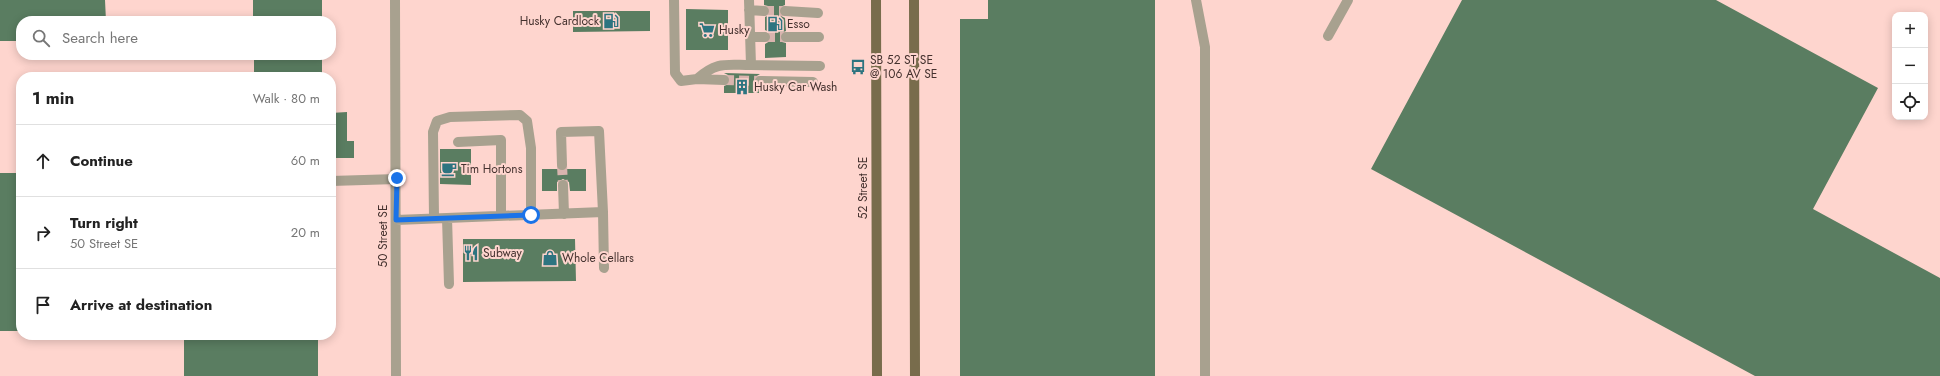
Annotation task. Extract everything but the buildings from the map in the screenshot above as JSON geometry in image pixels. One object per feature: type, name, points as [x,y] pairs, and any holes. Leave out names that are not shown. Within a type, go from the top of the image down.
[{"type":"main road","name":"52 Street SE","points":[[876,0],[877,376]]},
{"type":"main road","points":[[914,0],[914,376]]},
{"type":"main road","points":[[914,14],[920,0]]},
{"type":"street","name":"50 Street SE","points":[[396,0],[396,376]]},
{"type":"street","points":[[674,0],[675,73],[681,81],[697,79],[724,80]]},
{"type":"street","points":[[1196,0],[1205,47],[1205,376]]},
{"type":"street","points":[[1328,36],[1348,0]]},
{"type":"street","points":[[751,65],[749,5],[764,11]]},
{"type":"street","points":[[785,11],[818,13]]},
{"type":"street","points":[[750,37],[765,37]]},
{"type":"street","points":[[786,37],[819,37]]},
{"type":"street","points":[[697,79],[707,70],[719,65],[820,66]]},
{"type":"street","points":[[760,81],[813,82]]},
{"type":"street","points":[[434,218],[433,132],[437,121],[450,117],[520,115],[527,121],[531,148],[531,215]]},
{"type":"street","points":[[562,165],[561,132],[599,131],[604,268]]},
{"type":"street","points":[[458,142],[501,140],[501,216]]},
{"type":"street","points":[[336,181],[397,178]]},
{"type":"street","points":[[563,185],[564,214]]},
{"type":"street","points":[[396,220],[603,212]]},
{"type":"street","points":[[447,218],[449,284]]},
{"type":"tunnel","points":[[764,11],[785,11]]},
{"type":"tunnel","points":[[765,37],[786,37]]},
{"type":"tunnel","points":[[724,80],[760,81]]},
{"type":"tunnel","points":[[562,165],[563,185]]},
{"type":"place","name":"Husky Cardlock","points":[[611,21]]},
{"type":"place","name":"Esso","points":[[775,24]]},
{"type":"place","name":"Husky","points":[[707,30]]},
{"type":"place","name":"SB 52 ST SE @ 106 AV SE","points":[[858,67]]},
{"type":"place","name":"Husky Car Wash","points":[[742,87]]},
{"type":"place","name":"Tim Hortons","points":[[449,169]]},
{"type":"place","name":"Subway","points":[[471,253]]},
{"type":"place","name":"Whole Cellars","points":[[550,258]]},
{"type":"route","points":[[397,178],[396,220],[531,215]]}]
